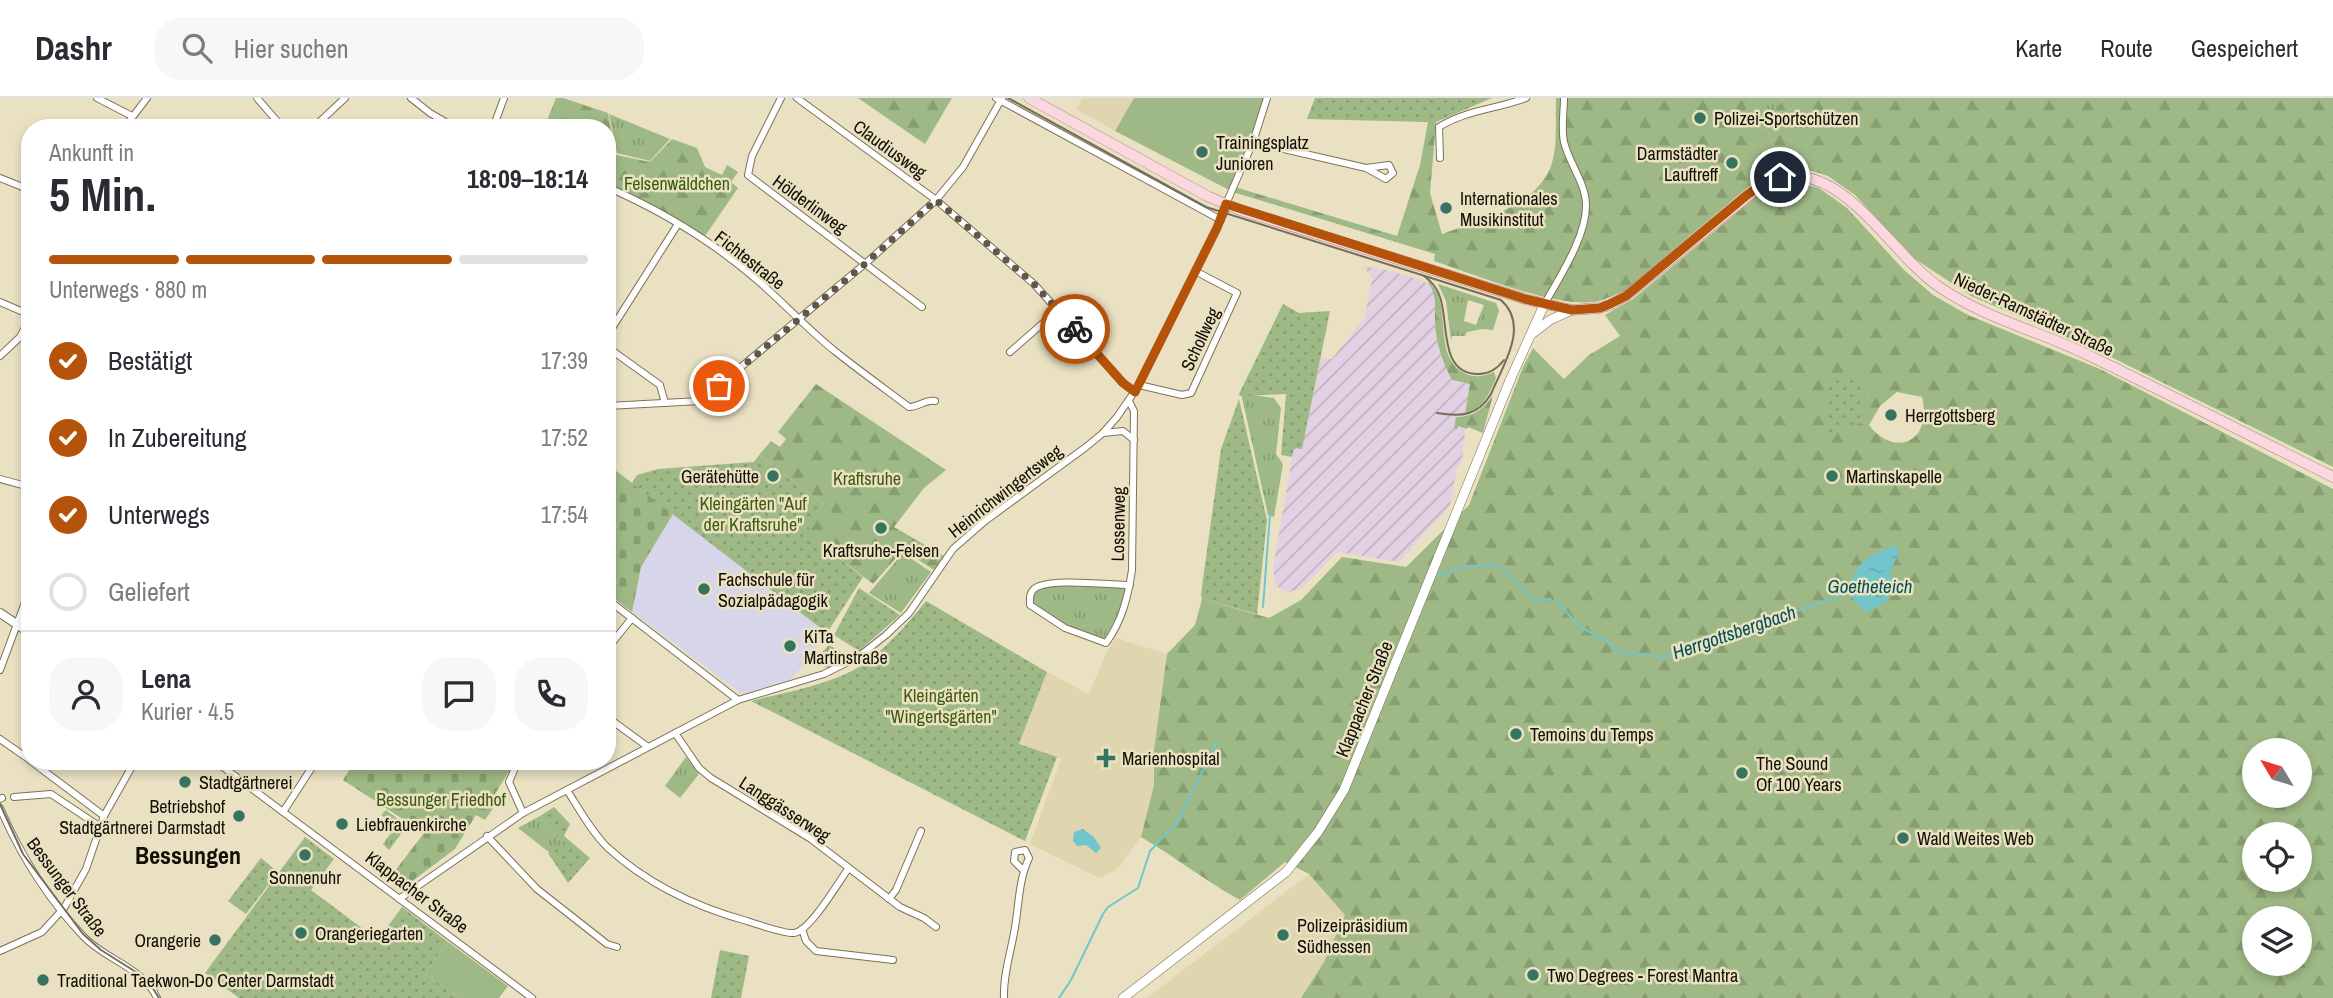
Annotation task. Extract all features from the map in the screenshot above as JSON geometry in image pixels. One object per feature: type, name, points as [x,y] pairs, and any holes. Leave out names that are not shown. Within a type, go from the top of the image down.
[{"type":"main road","name":"Nieder-Ramstädter Straße","points":[[1029,98],[1208,197],[1544,305],[1572,310],[1600,308],[1626,296],[1764,183],[1788,176],[1808,177],[1834,188],[1851,202],[1909,263],[1967,304],[2086,354],[2333,477]]},
{"type":"main road","name":"Klappacher Straße","points":[[1124,998],[1271,886],[1299,857],[1331,813],[1347,782],[1544,305]]},
{"type":"main road","points":[[1529,336],[1542,325],[1572,310]]},
{"type":"street","points":[[97,98],[132,116]]},
{"type":"street","points":[[130,119],[147,98]]},
{"type":"street","points":[[257,98],[275,119]]},
{"type":"street","points":[[323,119],[345,98]]},
{"type":"street","points":[[411,98],[440,119]]},
{"type":"street","points":[[496,119],[504,98]]},
{"type":"street","name":"Hölderlinweg","points":[[782,98],[752,156],[748,175],[922,307]]},
{"type":"street","name":"Claudiusweg","points":[[797,98],[936,200],[1034,284],[1123,383],[1137,388]]},
{"type":"street","name":"Heinrichwingertsweg","points":[[616,764],[738,700],[824,674],[858,657],[909,613],[953,550],[985,521],[1103,433],[1137,388],[1221,220],[1253,142],[1266,98]]},
{"type":"street","points":[[1440,158],[1439,127],[1449,120],[1526,98]]},
{"type":"street","points":[[1544,305],[1577,241],[1586,204],[1584,188],[1564,142],[1564,98]]},
{"type":"street","points":[[616,406],[700,401],[866,263],[936,200],[963,167],[999,99],[1221,220]]},
{"type":"street","points":[[1253,142],[1366,168]]},
{"type":"street","points":[[0,178],[21,186]]},
{"type":"street","name":"Fichtestraße","points":[[616,191],[678,224],[753,277],[836,352],[909,407],[935,401]]},
{"type":"street","points":[[616,321],[678,224]]},
{"type":"street","name":"Schollweg","points":[[1137,388],[1191,393],[1237,293],[1195,271]]},
{"type":"street","points":[[0,302],[21,312]]},
{"type":"street","points":[[1010,352],[1058,310]]},
{"type":"street","points":[[0,356],[21,335]]},
{"type":"street","points":[[616,353],[660,385],[665,403]]},
{"type":"street","name":"Lossenweg","points":[[1129,401],[1134,411],[1130,585],[1123,611],[1106,643],[1065,628],[1030,605],[1029,596],[1033,589],[1046,583],[1130,585]]},
{"type":"street","points":[[1103,433],[1122,432],[1134,440]]},
{"type":"street","points":[[0,479],[21,485]]},
{"type":"street","points":[[616,606],[738,700]]},
{"type":"street","points":[[0,613],[21,627]]},
{"type":"street","points":[[0,670],[21,613]]},
{"type":"street","points":[[616,638],[632,618]]},
{"type":"street","points":[[616,724],[648,747]]},
{"type":"street","name":"Langgässerweg","points":[[675,733],[699,768],[711,778],[811,839],[889,899],[936,926]]},
{"type":"street","points":[[0,739],[21,754]]},
{"type":"street","points":[[42,770],[104,816]]},
{"type":"street","points":[[0,951],[42,932],[62,910],[86,869],[99,826],[130,770]]},
{"type":"street","name":"Klappacher Straße","points":[[227,770],[532,998]]},
{"type":"street","points":[[284,812],[310,770]]},
{"type":"street","points":[[513,770],[509,782],[523,813]]},
{"type":"street","name":"Heinrichwingertsweg","points":[[399,899],[523,813],[605,770]]},
{"type":"street","points":[[567,790],[605,845],[647,877],[678,896],[711,911],[794,933],[807,927],[848,869]]},
{"type":"street","points":[[14,797],[51,794],[99,826]]},
{"type":"street","name":"Bessunger Straße","points":[[0,808],[23,856],[62,910],[90,943],[143,978],[157,998]]},
{"type":"street","points":[[889,899],[921,831]]},
{"type":"street","points":[[487,836],[537,890],[607,944],[617,947]]},
{"type":"street","points":[[1004,998],[1003,986],[1015,930],[1023,870]]},
{"type":"street","points":[[802,929],[806,941],[816,951],[893,960]]},
{"type":"shaded area","points":[[1082,98],[1134,98],[1115,131],[1076,109]]},
{"type":"shaded area","points":[[1362,266],[1391,271],[1421,280],[1431,286],[1435,294],[1436,331],[1447,370],[1457,382],[1470,384],[1462,461],[1457,469],[1450,506],[1399,562],[1337,552],[1302,588],[1286,593],[1275,584],[1273,568],[1294,447],[1302,449],[1321,357],[1332,359],[1365,317],[1372,279]]},
{"type":"shaded area","name":"Fachschule für Sozialpädagogik","points":[[673,514],[827,633],[792,679],[742,694],[632,612],[641,567]]},
{"type":"shaded area","name":"Marienhospital","points":[[1116,638],[1167,654],[1154,750],[1154,785],[1141,837],[1117,869],[1099,878],[1030,844],[1061,759],[1019,745],[1047,672],[1089,694],[1106,653]]},
{"type":"shaded area","name":"Polizeipräsidium Südhessen","points":[[1309,874],[1346,915],[1324,962],[1301,998],[1147,998]]},
{"type":"green space","name":"Felsenwäldchen","points":[[556,98],[563,98],[608,113],[609,119],[548,119]]},
{"type":"green space","points":[[858,98],[952,98],[925,144]]},
{"type":"green space","name":"Trainingsplatz Junioren","points":[[1134,98],[1268,98],[1233,192],[1115,131]]},
{"type":"green space","points":[[1315,98],[1492,98],[1436,122],[1428,122],[1307,119]]},
{"type":"green space","points":[[1556,98],[1752,98],[1739,123],[1766,129],[1783,98],[2333,98],[2333,467],[2105,354],[1971,296],[1915,259],[1855,195],[1828,176],[1812,171],[1780,169],[1758,179],[1624,291],[1599,301],[1582,302],[1540,296],[1516,289],[1434,261],[1435,254],[1233,192],[1235,187],[1397,236],[1420,165],[1428,122],[1436,122],[1430,193],[1442,234],[1501,212],[1539,185],[1548,173],[1554,156]]},
{"type":"green space","points":[[1752,98],[1783,98],[1766,129],[1738,124]]},
{"type":"green space","points":[[609,114],[670,139],[650,161],[617,153],[616,119],[610,119]]},
{"type":"green space","name":"Felsenwäldchen","points":[[672,139],[697,148],[705,167],[722,175],[727,165],[738,172],[731,182],[738,188],[705,236],[616,189],[616,155],[650,162]]},
{"type":"green space","points":[[1799,183],[1819,188],[1847,208],[1903,269],[1933,295],[1968,315],[2100,369],[2333,489],[2333,998],[1301,998],[1324,962],[1345,915],[1309,874],[1285,862],[1240,900],[1141,837],[1154,785],[1154,750],[1167,654],[1195,625],[1202,599],[1269,618],[1301,600],[1342,557],[1406,567],[1469,505],[1533,348],[1564,379],[1589,355],[1620,336],[1605,315],[1633,299],[1757,196],[1777,185]],"holes":[[[1897,392],[1922,397],[1924,413],[1917,435],[1900,443],[1889,441],[1869,425],[1880,406]]]},
{"type":"green space","points":[[1426,279],[1439,298],[1447,351],[1451,360],[1466,374],[1480,376],[1494,372],[1496,378],[1485,400],[1465,414],[1470,384],[1452,380],[1440,352],[1436,336],[1434,294]]},
{"type":"green space","points":[[1438,284],[1496,303],[1499,311],[1493,330],[1467,332],[1465,336],[1452,336],[1451,341],[1446,301]],"holes":[[[1468,300],[1484,305],[1476,325],[1464,321]]]},
{"type":"green space","points":[[1283,304],[1299,313],[1330,311],[1302,449],[1294,448],[1292,457],[1281,455],[1286,394],[1239,394]]},
{"type":"green space","points":[[1854,376],[1865,384],[1864,422],[1827,434],[1826,383]]},
{"type":"green space","name":"Kraftsruhe","points":[[816,384],[946,470],[924,488],[894,527],[944,556],[934,570],[903,550],[873,584],[806,532],[824,504],[759,455],[771,441],[780,447],[786,439],[778,432]]},
{"type":"green space","points":[[1241,393],[1274,398],[1281,408],[1276,454],[1283,464],[1274,517],[1268,515]]},
{"type":"green space","points":[[1493,395],[1483,433],[1468,427],[1458,426],[1454,429],[1456,417],[1468,416],[1478,411]]},
{"type":"green space","points":[[1239,399],[1267,520],[1257,614],[1202,599],[1201,594],[1221,449]]},
{"type":"green space","name":"Kleingärten \"Auf der Kraftsruhe\"","points":[[759,455],[824,504],[807,532],[863,577],[827,633],[632,483],[637,475],[658,469],[754,462]]},
{"type":"green space","points":[[616,471],[673,514],[641,567],[632,612],[616,600]]},
{"type":"green space","points":[[903,553],[931,572],[901,613],[869,593]]},
{"type":"green space","points":[[1046,585],[1127,588],[1119,612],[1104,640],[1069,627],[1033,604],[1034,592]]},
{"type":"green space","points":[[859,588],[900,615],[859,651],[834,635]]},
{"type":"green space","name":"Kleingärten \"Wingertsgärten\"","points":[[926,601],[1047,672],[1019,744],[1057,757],[1025,841],[751,701],[813,686],[857,668],[892,640]]},
{"type":"green space","points":[[829,645],[850,657],[828,669],[815,660]]},
{"type":"green space","points":[[686,757],[699,774],[680,798],[665,786]]},
{"type":"green space","name":"Bessunger Friedhof","points":[[349,770],[510,770],[495,794],[500,798],[485,820],[476,815],[455,849],[407,885],[401,881],[397,886],[388,880],[424,833],[343,780]]},
{"type":"green space","points":[[554,807],[570,824],[564,836],[590,858],[568,883],[548,853],[563,844],[540,816]]},
{"type":"green space","points":[[386,810],[407,826],[389,850],[383,844],[396,826],[381,815]]},
{"type":"green space","points":[[540,816],[563,844],[550,853],[518,828]]},
{"type":"green space","name":"Orangeriegarten","points":[[305,837],[334,859],[311,890],[378,940],[402,907],[448,942],[425,974],[460,998],[239,998],[205,973]]},
{"type":"green space","name":"Orangerie","points":[[261,858],[278,872],[246,914],[228,901]]},
{"type":"green space","points":[[448,942],[508,986],[499,998],[460,998],[425,974]]},
{"type":"green space","points":[[720,950],[749,956],[741,998],[711,998]]},
{"type":"water","name":"Goetheteich","points":[[1897,545],[1899,554],[1890,571],[1892,584],[1887,601],[1866,613],[1848,593],[1855,573],[1870,556]]},
{"type":"water","points":[[1083,829],[1094,837],[1101,848],[1096,853],[1086,845],[1077,846],[1073,841],[1074,832]]},
{"type":"waterway","points":[[1263,607],[1270,514]]},
{"type":"waterway","name":"Herrgottsbergbach","points":[[1435,576],[1467,566],[1484,565]]},
{"type":"waterway","name":"Herrgottsbergbach","points":[[1485,565],[1499,566],[1534,600],[1551,599]]},
{"type":"waterway","name":"Herrgottsbergbach","points":[[1555,599],[1579,626],[1610,643],[1619,652],[1664,657],[1848,593]]},
{"type":"waterway","points":[[1059,998],[1108,907],[1138,888],[1150,851],[1177,823],[1217,742]]},
{"type":"tram line","points":[[1008,98],[1206,207],[1501,300],[1509,310],[1514,334],[1491,394],[1475,411],[1461,415],[1437,413]]},
{"type":"tram line","points":[[1424,276],[1434,285],[1440,297],[1448,344],[1456,365],[1464,371],[1484,374],[1492,371],[1504,360]]},
{"type":"tram line","points":[[0,804],[23,854],[83,934],[101,950],[147,979],[159,998]]},
{"type":"way so far","points":[[719,386],[866,263],[936,200],[1034,284],[1075,329]]},
{"type":"place","name":"Polizei-Sportschützen","points":[[1700,118]]},
{"type":"place","name":"Trainingsplatz Junioren","points":[[1202,152]]},
{"type":"place","name":"Darmstädter Lauftreff","points":[[1732,163]]},
{"type":"place","name":"Internationales Musikinstitut","points":[[1446,208]]},
{"type":"place","name":"Herrgottsberg","points":[[1891,415]]},
{"type":"place","name":"Gerätehütte","points":[[773,476]]},
{"type":"place","name":"Martinskapelle","points":[[1832,476]]},
{"type":"place","name":"Kraftsruhe-Felsen","points":[[881,528]]},
{"type":"place","name":"Fachschule für Sozialpädagogik","points":[[704,589]]},
{"type":"place","name":"KiTa Martinstraße","points":[[790,646]]},
{"type":"place","name":"Temoins du Temps","points":[[1516,734]]},
{"type":"place","name":"Marienhospital","points":[[1106,758]]},
{"type":"place","name":"The Sound Of 100 Years","points":[[1742,773]]},
{"type":"place","name":"Stadtgärtnerei","points":[[185,782]]},
{"type":"place","name":"Betriebshof Stadtgärtnerei Darmstadt","points":[[239,816]]},
{"type":"place","name":"Liebfrauenkirche","points":[[342,824]]},
{"type":"place","name":"Wald Weites Web","points":[[1903,838]]},
{"type":"place","name":"Sonnenuhr","points":[[305,855]]},
{"type":"place","name":"Orangeriegarten","points":[[301,933]]},
{"type":"place","name":"Polizeipräsidium Südhessen","points":[[1283,935]]},
{"type":"place","name":"Orangerie","points":[[215,940]]},
{"type":"place","name":"Two Degrees - Forest Mantra","points":[[1533,975]]},
{"type":"place","name":"Traditional Taekwon-Do Center Darmstadt","points":[[43,980]]},
{"type":"district","name":"Bessungen","points":[[188,855]]},
{"type":"route","points":[[1075,329],[1123,383],[1135,392],[1217,228],[1226,204],[1544,305],[1581,310],[1600,308],[1626,296],[1747,195],[1764,183],[1780,177]]}]
